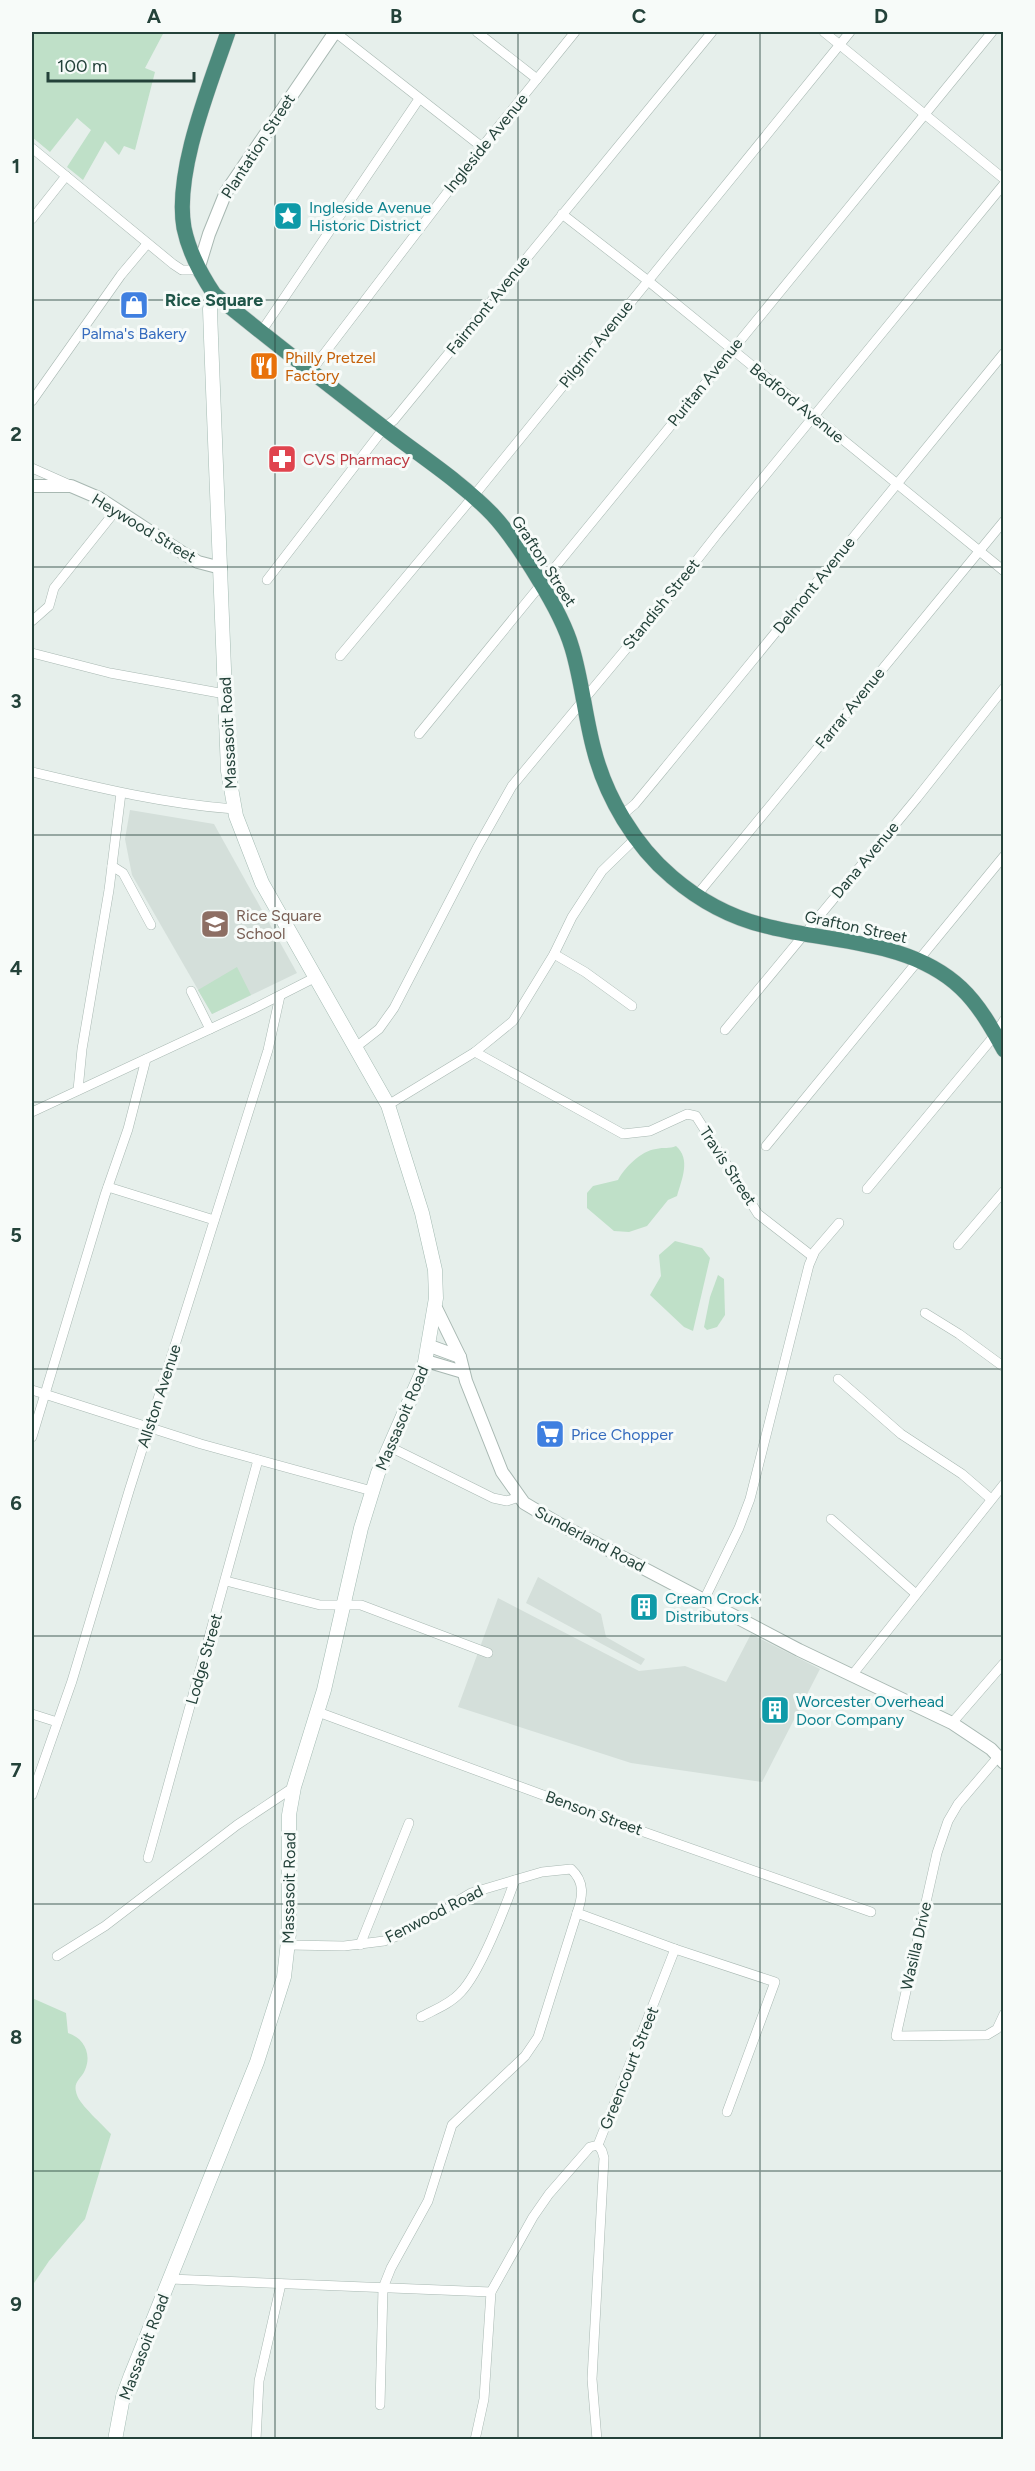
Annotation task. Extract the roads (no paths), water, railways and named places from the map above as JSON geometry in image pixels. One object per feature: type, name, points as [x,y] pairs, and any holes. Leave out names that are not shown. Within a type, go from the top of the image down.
[{"type":"highway","name":"Grafton Street","points":[[228,32],[200,117],[184,179],[182,204],[189,247],[198,270],[214,294],[472,498],[504,528],[541,583],[568,636],[598,764],[622,815],[637,837],[670,875],[697,895],[749,921],[805,935],[880,948],[919,961],[948,977],[960,987],[999,1036],[1004,1050]]},
{"type":"main road","name":"Massasoit Road","points":[[115,2439],[126,2388],[257,2062],[284,1977],[289,1945],[289,1822],[294,1787],[318,1712],[361,1528],[378,1473],[426,1361],[436,1308],[436,1283],[426,1229],[410,1170],[388,1105],[262,883],[234,809],[226,744],[210,309],[214,294]]},
{"type":"street","name":"Plantation Street","points":[[198,270],[209,234],[226,192],[335,32]]},
{"type":"street","points":[[335,32],[482,147]]},
{"type":"street","points":[[477,32],[537,79]]},
{"type":"street","name":"Ingleside Avenue","points":[[310,371],[482,147],[575,32]]},
{"type":"street","name":"Fairmont Avenue","points":[[267,580],[384,428],[394,420],[712,32]]},
{"type":"street","points":[[824,32],[1004,179]]},
{"type":"street","name":"Pilgrim Avenue","points":[[340,656],[472,498],[850,32]]},
{"type":"street","name":"Puritan Avenue","points":[[419,734],[992,32]]},
{"type":"street","points":[[261,332],[419,99]]},
{"type":"street","points":[[32,148],[147,244],[182,270],[198,270]]},
{"type":"street","points":[[32,219],[66,176]]},
{"type":"street","name":"Standish Street","points":[[356,1047],[379,1029],[394,1008],[476,849],[512,786],[651,619],[1004,184]]},
{"type":"street","name":"Bedford Avenue","points":[[562,214],[647,280],[1004,571]]},
{"type":"street","points":[[32,401],[121,275],[147,244]]},
{"type":"street","name":"Delmont Avenue","points":[[622,815],[653,783],[1004,353]]},
{"type":"street","points":[[32,468],[71,486]]},
{"type":"street","name":"Heywood Street","points":[[32,486],[71,486],[117,509],[183,554],[198,562],[221,568]]},
{"type":"street","points":[[32,621],[49,606],[54,588],[117,509]]},
{"type":"street","name":"Farrar Avenue","points":[[697,895],[1004,521]]},
{"type":"street","points":[[32,653],[110,673],[225,694]]},
{"type":"street","name":"Dana Avenue","points":[[725,1030],[805,935],[1004,688]]},
{"type":"street","points":[[32,772],[122,794],[193,806],[234,809]]},
{"type":"street","points":[[78,1090],[82,1049],[89,1016],[122,794]]},
{"type":"street","points":[[388,1105],[475,1052],[499,1035],[520,1013],[572,917],[602,871],[637,837]]},
{"type":"street","points":[[766,1146],[1004,856]]},
{"type":"street","points":[[112,866],[123,873],[151,925]]},
{"type":"street","points":[[554,954],[585,972],[632,1006]]},
{"type":"street","points":[[32,1112],[280,996],[316,976]]},
{"type":"street","points":[[191,991],[210,1029]]},
{"type":"street","name":"Allston Avenue","points":[[32,1795],[72,1681],[149,1426],[268,1050],[280,996]]},
{"type":"street","points":[[867,1189],[999,1036],[1004,1020]]},
{"type":"street","name":"Travis Street","points":[[475,1052],[623,1134],[650,1131],[687,1114],[696,1116],[758,1214],[812,1256]]},
{"type":"street","points":[[32,1437],[128,1128],[146,1059]]},
{"type":"street","points":[[108,1187],[214,1220]]},
{"type":"street","points":[[958,1245],[1004,1191]]},
{"type":"street","points":[[704,1600],[750,1500],[770,1424],[784,1356],[812,1256],[839,1222]]},
{"type":"street","name":"Sunderland Road","points":[[436,1308],[460,1358],[495,1459],[509,1485],[532,1509],[799,1650],[952,1723],[975,1737],[1001,1760]]},
{"type":"street","points":[[926,1313],[1004,1367]]},
{"type":"street","points":[[430,1346],[460,1358]]},
{"type":"street","points":[[426,1361],[463,1372]]},
{"type":"street","points":[[838,1379],[901,1434],[962,1474],[991,1499]]},
{"type":"street","points":[[32,1390],[258,1460],[372,1491]]},
{"type":"street","points":[[390,1447],[493,1497],[507,1501],[519,1497]]},
{"type":"street","name":"Lodge Street","points":[[148,1858],[258,1460]]},
{"type":"street","points":[[853,1674],[1004,1484]]},
{"type":"street","points":[[831,1519],[916,1594]]},
{"type":"street","points":[[226,1581],[320,1605],[361,1605],[488,1653]]},
{"type":"street","points":[[952,1723],[1004,1663]]},
{"type":"street","name":"Benson Street","points":[[318,1712],[627,1826],[871,1912]]},
{"type":"street","points":[[32,1714],[57,1722]]},
{"type":"street","name":"Wasilla Drive","points":[[1001,1760],[958,1804],[948,1821],[937,1853],[896,2036],[987,2035],[997,2029],[1004,2013]]},
{"type":"street","points":[[57,1956],[105,1926],[237,1825],[294,1787]]},
{"type":"street","points":[[360,1945],[409,1823]]},
{"type":"street","name":"Fenwood Road","points":[[289,1945],[360,1945],[394,1938],[462,1897],[552,1869],[571,1869],[578,1877],[583,1890],[577,1912]]},
{"type":"street","points":[[421,2017],[455,1997],[467,1984],[502,1913],[515,1880]]},
{"type":"street","points":[[380,2405],[383,2288],[391,2268],[428,2201],[452,2125],[525,2056],[538,2037],[577,1912],[675,1949],[775,1982],[727,2112]]},
{"type":"street","name":"Greencourt Street","points":[[475,2439],[484,2400],[491,2292],[533,2217],[549,2194],[590,2147],[598,2145],[675,1949]]},
{"type":"street","points":[[597,2439],[592,2379],[604,2158],[598,2145]]},
{"type":"street","points":[[170,2279],[491,2292]]},
{"type":"street","points":[[256,2439],[259,2381],[281,2284]]},
{"type":"place","name":"Ingleside Avenue Historic District","points":[[288,216]]},
{"type":"place","name":"Palma's Bakery","points":[[134,305]]},
{"type":"place","name":"Philly Pretzel Factory","points":[[264,366]]},
{"type":"place","name":"CVS Pharmacy","points":[[282,459]]},
{"type":"place","name":"Rice Square School","points":[[215,924]]},
{"type":"place","name":"Price Chopper","points":[[550,1434]]},
{"type":"place","name":"Cream Crock Distributors","points":[[644,1607]]},
{"type":"place","name":"Worcester Overhead Door Company","points":[[775,1710]]},
{"type":"district","name":"Rice Square","points":[[214,300]]}]
